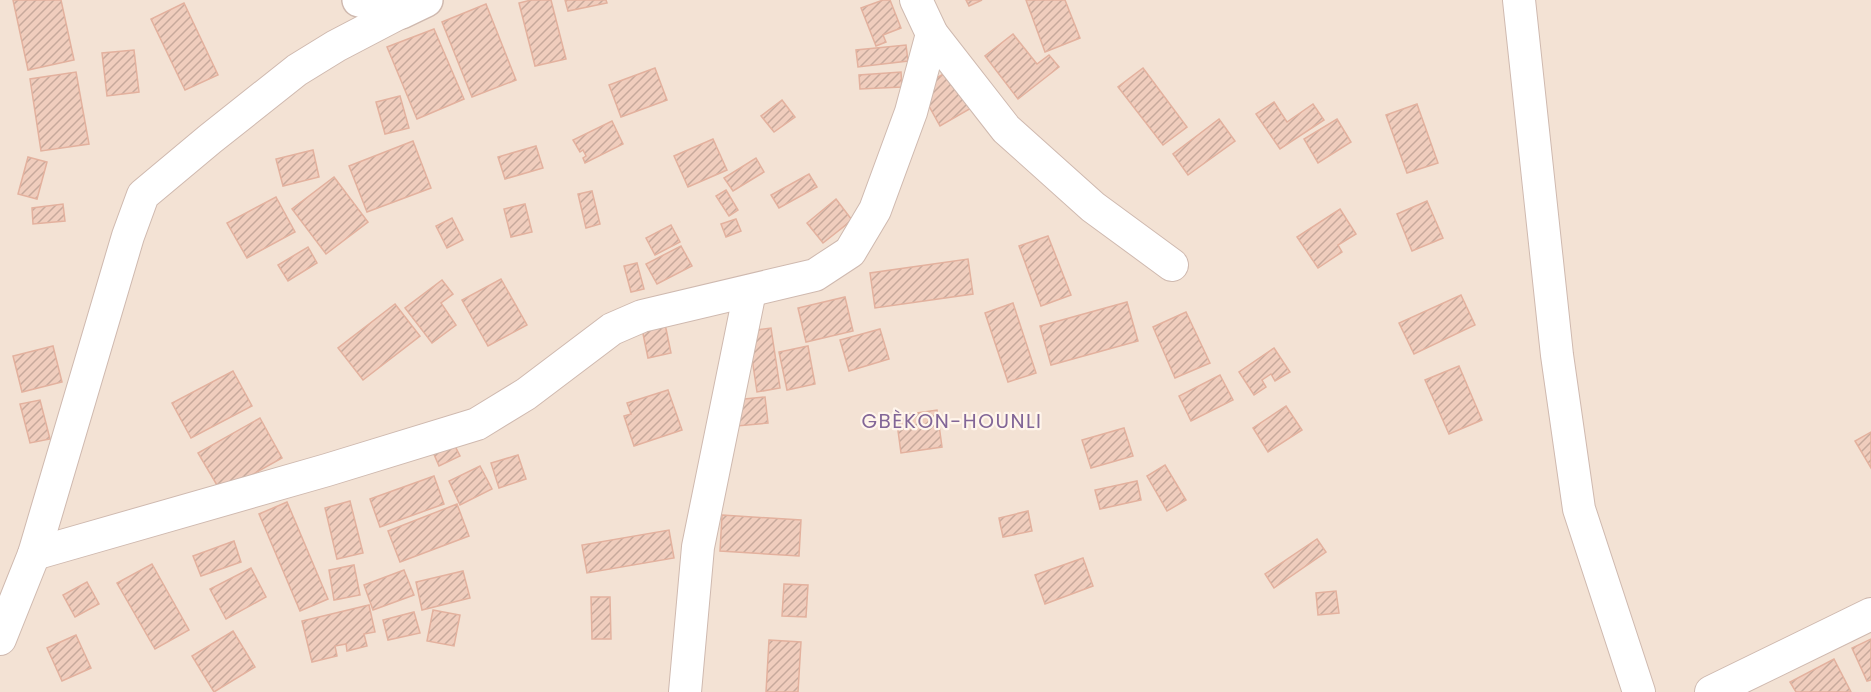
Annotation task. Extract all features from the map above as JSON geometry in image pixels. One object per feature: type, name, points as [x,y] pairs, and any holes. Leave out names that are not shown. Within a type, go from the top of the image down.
[{"type":"street","points":[[359,0],[413,6]]},
{"type":"street","points":[[916,0],[932,34],[1006,129],[1093,207],[1172,265]]},
{"type":"street","points":[[1519,0],[1557,355],[1579,509],[1640,692]]},
{"type":"street","points":[[0,639],[34,554],[125,247],[144,195],[297,70],[336,45],[413,6]]},
{"type":"street","points":[[34,554],[327,470],[477,424],[526,394],[612,329],[642,316],[815,275],[850,252],[875,210],[911,112],[932,34]]},
{"type":"street","points":[[685,692],[698,548],[750,291]]},
{"type":"street","points":[[1711,692],[1871,614]]},
{"type":"shaded area","points":[[0,0],[1871,0],[1871,692],[0,692]]},
{"type":"building","points":[[13,0],[61,0],[74,60],[28,70]]},
{"type":"building","points":[[531,0],[551,0],[566,59],[535,66],[519,3]]},
{"type":"building","points":[[565,0],[606,0],[607,3],[568,11]]},
{"type":"building","points":[[883,0],[890,0],[901,28],[883,35],[886,42],[876,46],[861,8]]},
{"type":"building","points":[[966,0],[982,0],[969,6]]},
{"type":"building","points":[[1026,0],[1065,0],[1080,38],[1045,52]]},
{"type":"building","points":[[184,3],[218,75],[185,90],[151,19]]},
{"type":"building","points":[[486,4],[516,80],[472,97],[442,22]]},
{"type":"building","points":[[434,29],[464,99],[417,119],[387,47]]},
{"type":"building","points":[[1013,34],[1037,64],[1049,55],[1059,67],[1018,99],[985,56]]},
{"type":"building","points":[[906,45],[908,61],[858,67],[856,50]]},
{"type":"building","points":[[134,50],[139,92],[107,96],[102,53]]},
{"type":"building","points":[[655,68],[667,100],[621,117],[609,85]]},
{"type":"building","points":[[1143,68],[1187,127],[1163,145],[1118,87]]},
{"type":"building","points":[[952,69],[973,107],[940,126],[919,88]]},
{"type":"building","points":[[76,72],[89,144],[41,151],[30,79]]},
{"type":"building","points":[[901,72],[902,87],[860,89],[859,75]]},
{"type":"building","points":[[400,96],[409,128],[385,134],[376,102]]},
{"type":"building","points":[[782,100],[795,117],[774,132],[761,116]]},
{"type":"building","points":[[1274,102],[1287,122],[1313,104],[1324,120],[1280,149],[1256,114]]},
{"type":"building","points":[[1417,104],[1438,163],[1407,173],[1386,115]]},
{"type":"building","points":[[1219,119],[1235,141],[1188,175],[1173,154]]},
{"type":"building","points":[[1337,119],[1351,142],[1318,163],[1304,139]]},
{"type":"building","points":[[612,121],[623,144],[585,163],[583,158],[586,156],[583,150],[580,152],[573,140]]},
{"type":"building","points":[[713,139],[727,170],[688,187],[674,156]]},
{"type":"building","points":[[413,141],[431,188],[367,212],[349,166]]},
{"type":"building","points":[[536,146],[543,168],[505,179],[498,157]]},
{"type":"building","points":[[313,150],[319,177],[283,186],[276,159]]},
{"type":"building","points":[[28,157],[47,162],[37,199],[18,194]]},
{"type":"building","points":[[756,158],[764,172],[733,191],[724,178]]},
{"type":"building","points":[[809,174],[817,187],[779,208],[771,195]]},
{"type":"building","points":[[334,177],[368,222],[326,254],[292,209]]},
{"type":"building","points":[[726,190],[738,210],[729,216],[716,196]]},
{"type":"building","points":[[592,191],[600,224],[586,228],[578,194]]},
{"type":"building","points":[[276,197],[295,232],[247,258],[227,223]]},
{"type":"building","points":[[836,199],[852,220],[823,243],[807,223]]},
{"type":"building","points":[[1427,201],[1443,238],[1412,251],[1397,214]]},
{"type":"building","points":[[63,204],[65,221],[33,224],[32,208]]},
{"type":"building","points":[[525,204],[532,232],[511,237],[504,209]]},
{"type":"building","points":[[1340,209],[1356,234],[1338,245],[1342,252],[1318,268],[1297,237]]},
{"type":"building","points":[[452,218],[463,240],[447,248],[436,226]]},
{"type":"building","points":[[736,219],[741,231],[726,237],[721,224]]},
{"type":"building","points":[[671,225],[680,242],[655,255],[646,238]]},
{"type":"building","points":[[1048,236],[1071,295],[1041,306],[1019,246]]},
{"type":"building","points":[[681,246],[692,266],[657,284],[646,264]]},
{"type":"building","points":[[308,247],[317,263],[288,281],[278,265]]},
{"type":"building","points":[[968,259],[973,294],[875,308],[870,273]]},
{"type":"building","points":[[637,263],[644,289],[631,292],[624,266]]},
{"type":"building","points":[[501,279],[527,325],[488,346],[462,300]]},
{"type":"building","points":[[442,280],[453,294],[441,303],[456,325],[432,343],[405,308]]},
{"type":"building","points":[[1461,295],[1475,325],[1414,354],[1399,323]]},
{"type":"building","points":[[845,297],[853,331],[806,342],[798,308]]},
{"type":"building","points":[[1127,302],[1138,341],[1051,365],[1040,326]]},
{"type":"building","points":[[1013,303],[1036,373],[1008,382],[985,313]]},
{"type":"building","points":[[395,304],[420,336],[363,380],[338,348]]},
{"type":"building","points":[[1186,312],[1210,363],[1175,378],[1153,327]]},
{"type":"building","points":[[665,324],[671,353],[648,358],[642,329]]},
{"type":"building","points":[[771,328],[780,388],[757,392],[748,331]]},
{"type":"building","points":[[880,329],[889,359],[849,371],[840,340]]},
{"type":"building","points":[[53,346],[62,382],[22,392],[13,356]]},
{"type":"building","points":[[808,346],[815,384],[787,390],[779,352]]},
{"type":"building","points":[[1274,348],[1290,372],[1275,381],[1271,374],[1262,380],[1266,387],[1254,395],[1239,372]]},
{"type":"building","points":[[1459,366],[1482,420],[1449,434],[1425,380]]},
{"type":"building","points":[[233,371],[252,406],[191,438],[172,403]]},
{"type":"building","points":[[1220,375],[1233,400],[1191,421],[1179,396]]},
{"type":"building","points":[[668,390],[682,430],[634,446],[624,416],[631,414],[627,403]]},
{"type":"building","points":[[765,397],[768,423],[737,426],[735,400]]},
{"type":"building","points":[[40,400],[50,439],[30,443],[20,404]]},
{"type":"building","points":[[1286,406],[1302,430],[1268,452],[1253,428]]},
{"type":"building","points":[[937,410],[942,447],[901,453],[896,416]]},
{"type":"building","points":[[260,418],[282,458],[221,492],[198,453]]},
{"type":"building","points":[[1124,428],[1133,456],[1091,468],[1082,440]]},
{"type":"building","points":[[1871,432],[1871,468],[1855,441]]},
{"type":"building","points":[[453,442],[460,456],[439,466],[433,452]]},
{"type":"building","points":[[518,455],[526,479],[499,488],[491,463]]},
{"type":"building","points":[[1165,465],[1186,500],[1167,511],[1147,476]]},
{"type":"building","points":[[480,466],[492,489],[460,505],[449,481]]},
{"type":"building","points":[[434,476],[444,504],[380,527],[370,499]]},
{"type":"building","points":[[1137,481],[1141,500],[1100,509],[1095,490]]},
{"type":"building","points":[[350,501],[363,553],[337,559],[325,508]]},
{"type":"building","points":[[287,502],[328,599],[300,611],[259,514]]},
{"type":"building","points":[[457,504],[469,536],[400,562],[388,531]]},
{"type":"building","points":[[1028,511],[1032,531],[1003,537],[999,518]]},
{"type":"building","points":[[722,515],[801,520],[799,556],[720,551]]},
{"type":"building","points":[[669,530],[674,558],[587,573],[582,545]]},
{"type":"building","points":[[1317,539],[1326,552],[1274,588],[1265,574]]},
{"type":"building","points":[[234,541],[241,562],[201,576],[193,556]]},
{"type":"building","points":[[1083,558],[1093,586],[1045,604],[1035,575]]},
{"type":"building","points":[[152,564],[189,630],[155,649],[117,583]]},
{"type":"building","points":[[354,565],[360,595],[334,600],[329,570]]},
{"type":"building","points":[[251,568],[266,597],[226,619],[210,589]]},
{"type":"building","points":[[404,570],[414,595],[373,610],[364,585]]},
{"type":"building","points":[[463,571],[470,598],[422,610],[416,582]]},
{"type":"building","points":[[87,582],[99,604],[75,617],[63,595]]},
{"type":"building","points":[[784,584],[808,585],[806,617],[782,616]]},
{"type":"building","points":[[1336,591],[1339,613],[1318,615],[1316,593]]},
{"type":"building","points":[[591,597],[610,597],[611,639],[592,639]]},
{"type":"building","points":[[369,605],[375,632],[364,634],[367,646],[347,651],[346,644],[335,646],[337,656],[312,662],[302,621]]},
{"type":"building","points":[[433,610],[460,615],[454,646],[427,641]]},
{"type":"building","points":[[414,612],[420,633],[388,640],[383,620]]},
{"type":"building","points":[[233,631],[255,667],[214,692],[192,656]]},
{"type":"building","points":[[76,635],[91,668],[62,681],[47,648]]},
{"type":"building","points":[[1871,639],[1871,680],[1867,681],[1852,648]]},
{"type":"building","points":[[769,640],[801,642],[798,692],[766,692]]},
{"type":"building","points":[[1834,659],[1851,692],[1796,692],[1790,682]]},
{"type":"district","name":"GBÈKON-HOUNLI","points":[[952,421]]}]
